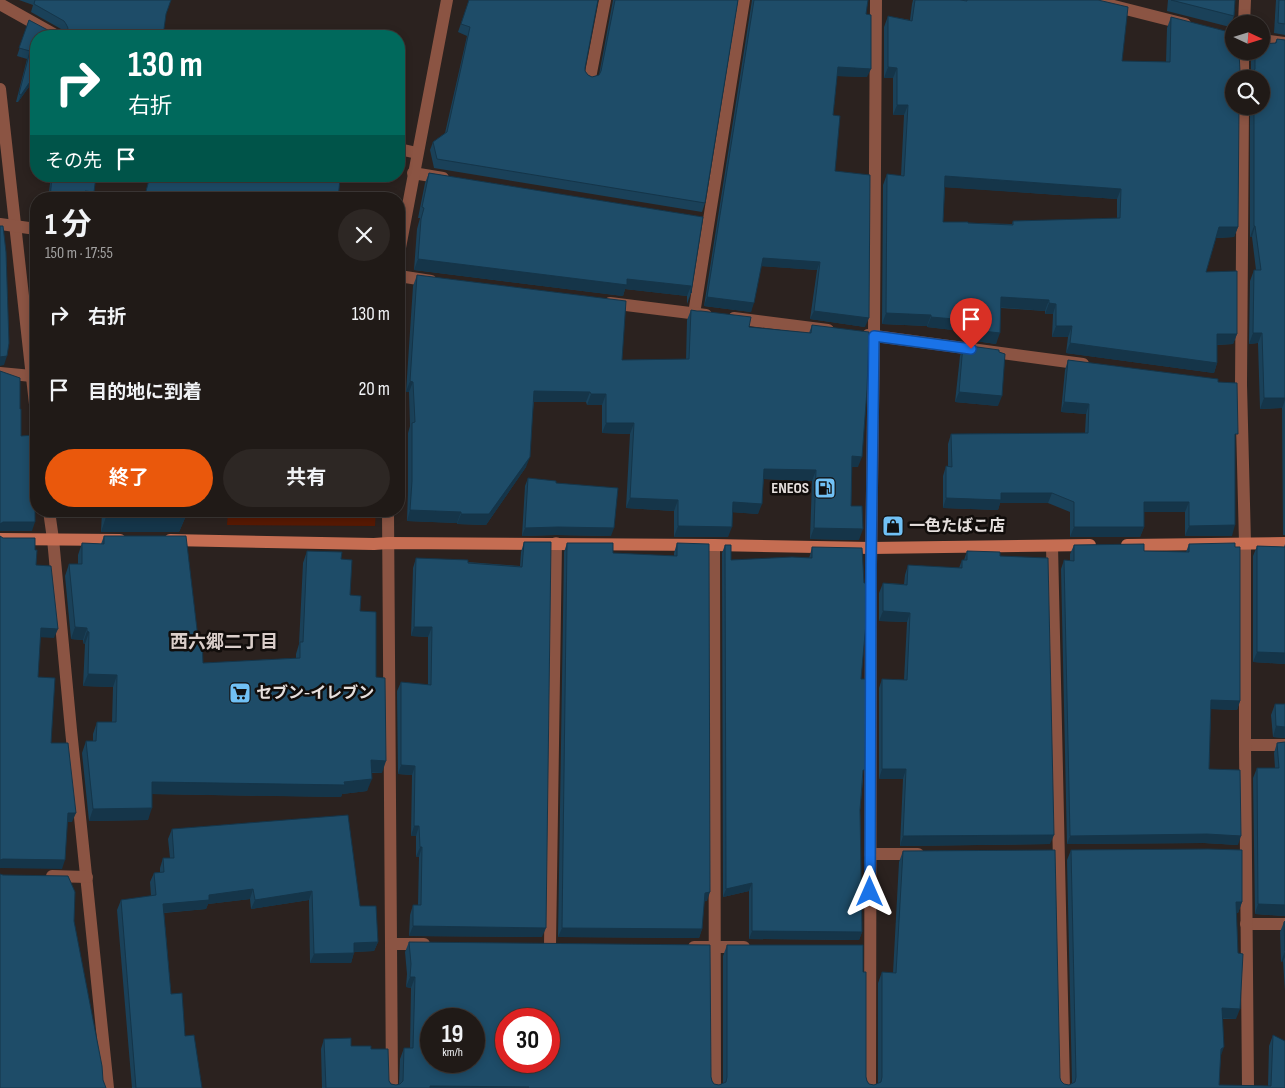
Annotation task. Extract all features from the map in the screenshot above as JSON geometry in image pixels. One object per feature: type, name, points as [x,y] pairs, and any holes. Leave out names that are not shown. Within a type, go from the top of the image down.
[{"type":"street","points":[[405,219],[447,0]]},
{"type":"street","points":[[590,78],[605,0]]},
{"type":"street","points":[[694,314],[704,220],[744,0]]},
{"type":"street","points":[[870,1088],[866,948],[870,854],[876,0]]},
{"type":"street","points":[[1090,0],[1196,26]]},
{"type":"street","points":[[1244,0],[1244,15]]},
{"type":"street","points":[[0,4],[46,30]]},
{"type":"street","points":[[1270,41],[1285,43]]},
{"type":"street","points":[[0,89],[5,173],[16,226],[30,357]]},
{"type":"street","points":[[1243,115],[1236,384],[1245,543],[1245,745],[1241,852],[1246,924],[1248,1088]]},
{"type":"street","points":[[405,150],[417,153]]},
{"type":"street","points":[[413,173],[453,179]]},
{"type":"street","points":[[0,224],[30,228]]},
{"type":"street","points":[[405,277],[446,282]]},
{"type":"street","points":[[598,302],[837,331]]},
{"type":"street","points":[[855,334],[1097,366]]},
{"type":"street","points":[[0,373],[30,376]]},
{"type":"street","points":[[50,517],[108,1088]]},
{"type":"street","points":[[388,517],[392,1088]]},
{"type":"street","points":[[0,539],[136,540]]},
{"type":"street","points":[[154,540],[374,544],[714,544],[871,548],[1285,543]]},
{"type":"street","points":[[550,946],[556,543]]},
{"type":"street","points":[[714,544],[715,1088]]},
{"type":"street","points":[[1052,546],[1064,1088]]},
{"type":"street","points":[[1245,745],[1285,745]]},
{"type":"street","points":[[870,854],[930,854]]},
{"type":"street","points":[[39,876],[87,877]]},
{"type":"street","points":[[1246,924],[1285,924]]},
{"type":"street","points":[[391,944],[441,944]]},
{"type":"street","points":[[686,946],[754,947]]},
{"type":"shaded area","points":[[228,517],[376,517],[375,526],[227,525]]},
{"type":"building","points":[[35,0],[171,0],[166,14],[164,30],[68,30],[64,21],[34,4]]},
{"type":"building","points":[[469,0],[598,0],[585,68],[588,75],[592,77],[599,75],[601,71],[615,0],[738,0],[705,203],[437,159],[433,142],[447,132],[470,27],[461,24]]},
{"type":"building","points":[[754,0],[868,0],[866,14],[871,15],[871,69],[838,67],[833,115],[840,116],[835,171],[870,175],[869,318],[814,311],[820,262],[763,258],[754,303],[707,297]]},
{"type":"building","points":[[915,0],[1098,0],[1128,7],[1122,61],[1170,62],[1171,17],[1225,31],[1225,60],[1239,60],[1240,70],[1225,70],[1225,115],[1239,115],[1238,227],[1219,227],[1206,272],[1237,271],[1237,334],[1217,334],[1217,363],[1070,343],[1072,326],[1056,326],[1056,304],[1049,303],[1049,300],[1001,297],[1000,333],[965,329],[966,320],[931,317],[931,315],[886,313],[887,174],[904,176],[908,105],[897,105],[897,68],[888,67],[888,16],[912,21]],"holes":[[[945,176],[1121,189],[1120,218],[1013,221],[1013,225],[943,222]]]},
{"type":"building","points":[[1171,0],[1235,0],[1234,15]]},
{"type":"building","points":[[1279,0],[1285,0],[1285,24],[1278,23]]},
{"type":"building","points":[[29,20],[48,30],[30,30],[30,51],[19,48]]},
{"type":"building","points":[[1277,39],[1285,40],[1285,398],[1264,398],[1262,333],[1253,333],[1254,270],[1261,270],[1254,226],[1254,115],[1270,115],[1270,70],[1254,70],[1255,60],[1270,60],[1270,43],[1276,43]]},
{"type":"building","points":[[30,51],[30,82],[21,95],[19,94]]},
{"type":"building","points":[[429,173],[703,217],[691,293],[691,286],[627,279],[627,285],[418,259],[421,219],[424,208],[422,207]]},
{"type":"building","points":[[51,182],[95,182],[94,192],[51,192]]},
{"type":"building","points":[[148,182],[340,182],[339,192],[146,192]]},
{"type":"building","points":[[0,226],[3,226],[6,252],[9,343],[7,356],[0,357]]},
{"type":"building","points":[[417,275],[626,301],[622,360],[689,359],[691,310],[751,317],[749,327],[811,333],[812,325],[869,332],[862,457],[852,456],[851,506],[862,506],[863,529],[814,528],[816,470],[764,469],[762,504],[733,502],[732,527],[678,526],[678,500],[630,498],[634,423],[606,423],[606,394],[591,394],[590,392],[534,391],[530,457],[489,514],[410,510],[412,423],[415,422],[413,382],[410,381]]},
{"type":"building","points":[[963,345],[999,350],[999,352],[1005,354],[1002,396],[959,392]]},
{"type":"building","points":[[1068,360],[1218,379],[1218,382],[1237,383],[1238,434],[1235,434],[1235,525],[1189,526],[1189,502],[1144,502],[1144,527],[1074,527],[1074,502],[1052,493],[1001,493],[1001,500],[946,498],[946,466],[952,467],[951,434],[1088,433],[1089,404],[1064,402]]},
{"type":"building","points":[[0,371],[20,378],[21,436],[30,435],[30,517],[35,517],[35,522],[3,522],[0,524]]},
{"type":"building","points":[[528,478],[556,481],[556,483],[618,488],[614,528],[525,528]]},
{"type":"building","points":[[0,536],[3,538],[35,538],[35,550],[37,550],[36,565],[51,566],[58,629],[41,628],[38,677],[55,678],[51,743],[68,743],[76,813],[68,813],[65,860],[0,860]]},
{"type":"building","points":[[104,536],[186,536],[198,638],[202,638],[203,663],[300,658],[300,642],[303,642],[307,551],[342,552],[341,559],[352,560],[350,595],[361,596],[360,611],[376,612],[376,677],[385,678],[386,761],[371,760],[372,779],[344,782],[345,785],[152,782],[152,808],[93,809],[86,741],[96,741],[97,722],[116,722],[117,675],[88,674],[89,632],[87,628],[75,627],[69,564],[82,564],[82,543],[104,544]]},
{"type":"building","points":[[524,542],[551,542],[546,928],[413,926],[413,905],[421,905],[422,847],[420,847],[419,826],[414,826],[415,766],[401,765],[401,682],[431,685],[432,627],[414,627],[416,558],[468,560],[468,563],[522,567]]},
{"type":"building","points":[[567,543],[613,543],[613,553],[677,556],[677,543],[709,544],[710,892],[705,893],[702,929],[562,928]]},
{"type":"building","points":[[1235,543],[1235,547],[1240,547],[1240,701],[1211,700],[1209,769],[1240,770],[1241,836],[1207,834],[1070,836],[1064,560],[1074,561],[1074,545],[1144,544],[1144,551],[1189,552],[1189,544]]},
{"type":"building","points":[[725,545],[731,545],[731,560],[812,558],[812,547],[862,548],[864,583],[866,583],[866,623],[861,679],[866,679],[865,770],[863,770],[860,810],[862,932],[752,931],[752,883],[726,889]]},
{"type":"building","points":[[1257,546],[1285,547],[1285,653],[1257,652]]},
{"type":"building","points":[[967,551],[1000,552],[1000,556],[1048,558],[1054,835],[903,836],[906,769],[882,769],[882,679],[907,680],[910,613],[883,611],[883,583],[907,585],[908,565],[962,568],[962,560],[967,560]]},
{"type":"building","points":[[1275,704],[1285,704],[1285,727],[1276,726]]},
{"type":"building","points":[[1285,742],[1285,905],[1258,904],[1257,768],[1279,768],[1277,743]]},
{"type":"building","points":[[348,815],[360,906],[376,906],[378,942],[354,943],[354,953],[314,954],[312,891],[255,900],[253,889],[209,895],[209,900],[163,904],[171,994],[182,993],[185,1036],[194,1035],[202,1088],[136,1088],[121,900],[156,895],[154,873],[164,872],[163,858],[174,858],[172,829]]},
{"type":"building","points":[[1055,850],[1060,1078],[1064,1084],[1069,1085],[1075,1082],[1071,850],[1242,850],[1242,902],[1236,902],[1238,953],[1243,954],[1240,1009],[1222,1008],[1224,1047],[1221,1049],[1219,1085],[1271,1086],[1273,1035],[1285,1041],[1285,1088],[528,1088],[430,1086],[430,1088],[326,1088],[324,1039],[351,1038],[351,1046],[371,1046],[371,1049],[388,1049],[389,1081],[391,1084],[396,1085],[403,1081],[404,1048],[413,1048],[415,977],[410,977],[409,942],[710,945],[711,1077],[714,1084],[719,1085],[726,1082],[727,1077],[727,945],[863,945],[863,972],[866,972],[866,1077],[869,1084],[874,1085],[881,1082],[882,1077],[882,972],[896,973],[903,851]]},
{"type":"building","points":[[0,874],[68,876],[75,892],[74,921],[106,1088],[0,1088]]},
{"type":"place","name":"ENEOS","points":[[825,488]]},
{"type":"place","name":"一色たばこ店","points":[[893,526]]},
{"type":"place","name":"セブン-イレブン","points":[[240,693]]},
{"type":"district","name":"西六郷二丁目","points":[[224,642]]},
{"type":"route","points":[[870,892],[874,336],[971,349]]}]
